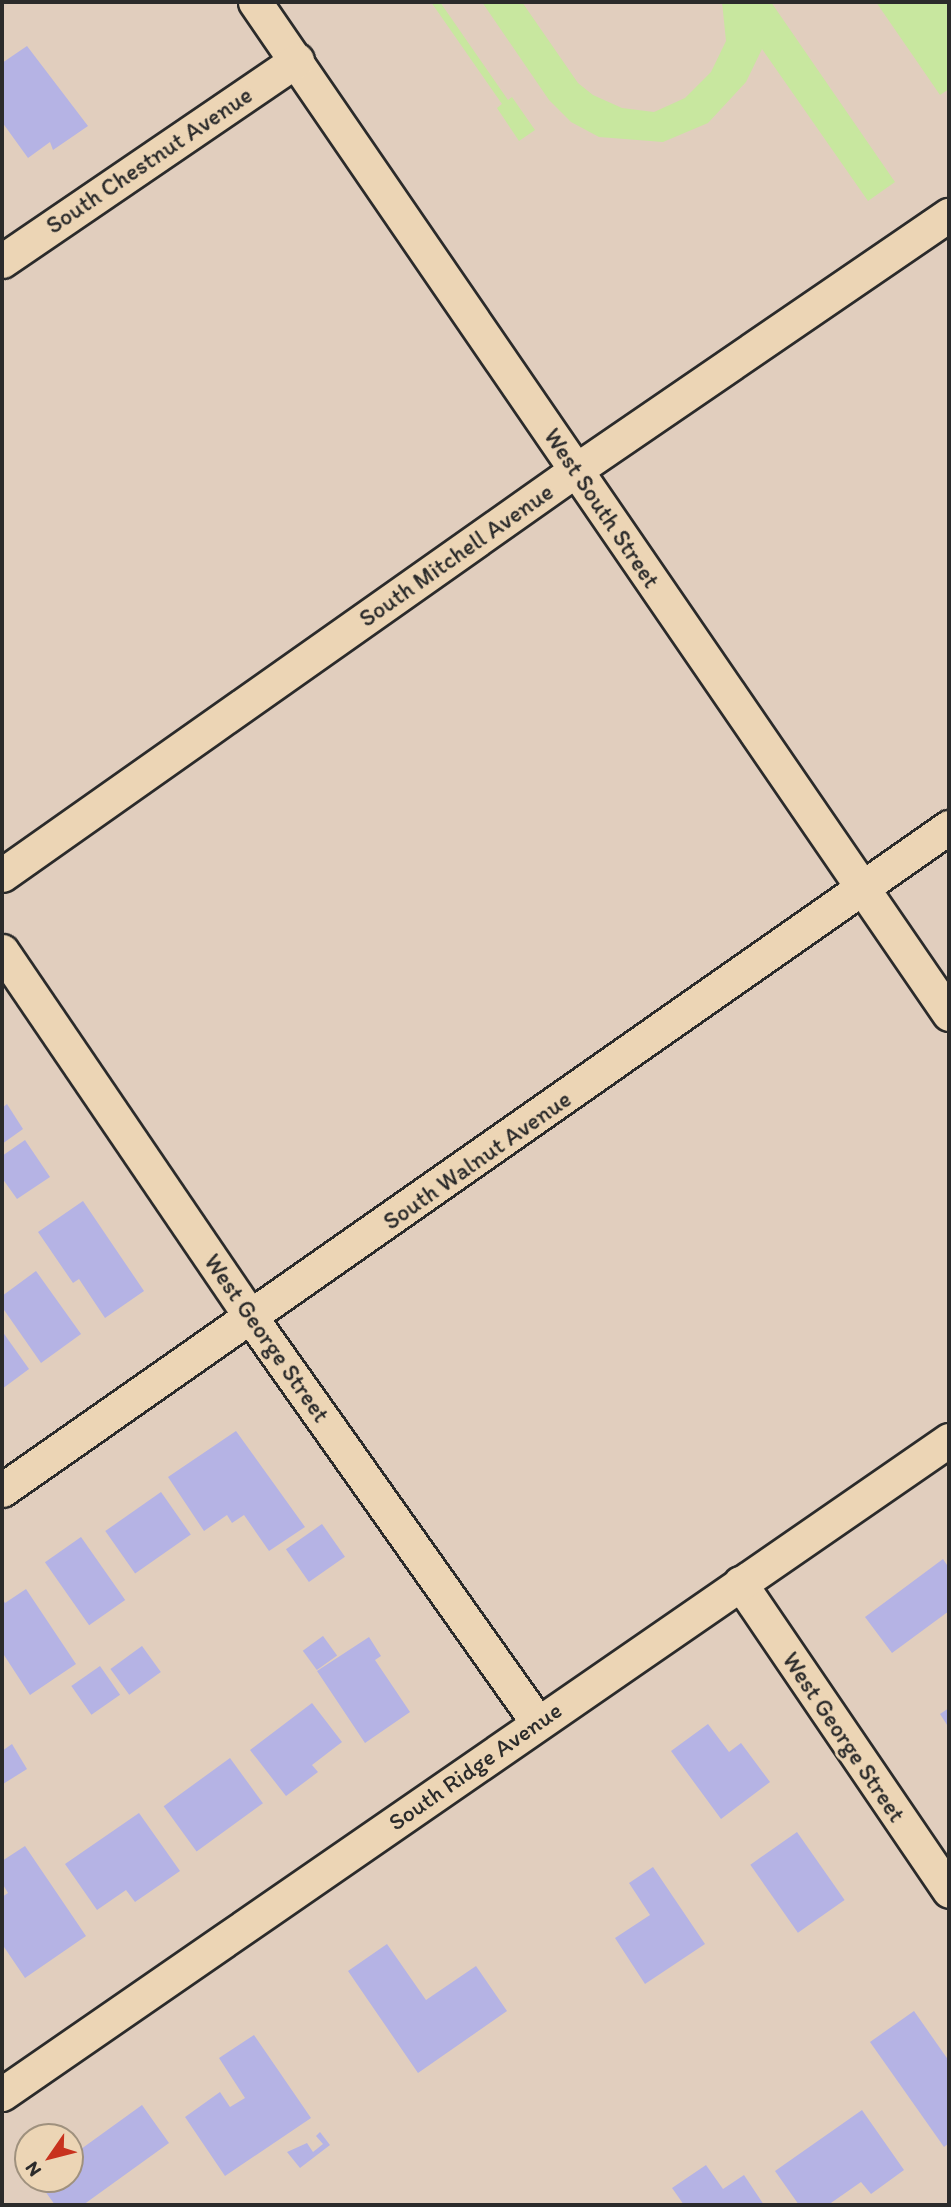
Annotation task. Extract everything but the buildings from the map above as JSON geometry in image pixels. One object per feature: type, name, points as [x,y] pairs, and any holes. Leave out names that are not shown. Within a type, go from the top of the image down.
[{"type":"street","name":"West South Street","points":[[255,2],[949,1014]]},
{"type":"street","name":"South Chestnut Avenue","points":[[2,261],[297,60]]},
{"type":"street","name":"South Mitchell Avenue","points":[[2,875],[576,470],[949,215]]},
{"type":"street","name":"South Walnut Avenue","points":[[2,1490],[252,1319],[949,827]]},
{"type":"street","name":"West George Street","points":[[2,951],[252,1319],[537,1722]]},
{"type":"street","name":"South Ridge Avenue","points":[[2,2094],[949,1440]]},
{"type":"street","name":"West George Street","points":[[740,1583],[949,1891]]},
{"type":"green space","points":[[431,2],[440,2],[508,100],[512,97],[535,130],[519,141],[497,108],[502,104]]},
{"type":"green space","points":[[482,2],[522,2],[578,83],[593,95],[622,108],[654,112],[685,98],[711,72],[726,41],[722,2],[771,2],[895,182],[868,201],[762,49],[746,82],[708,123],[663,142],[599,137],[571,122],[549,100]]},
{"type":"green space","points":[[876,2],[949,2],[949,89],[940,95]]}]
